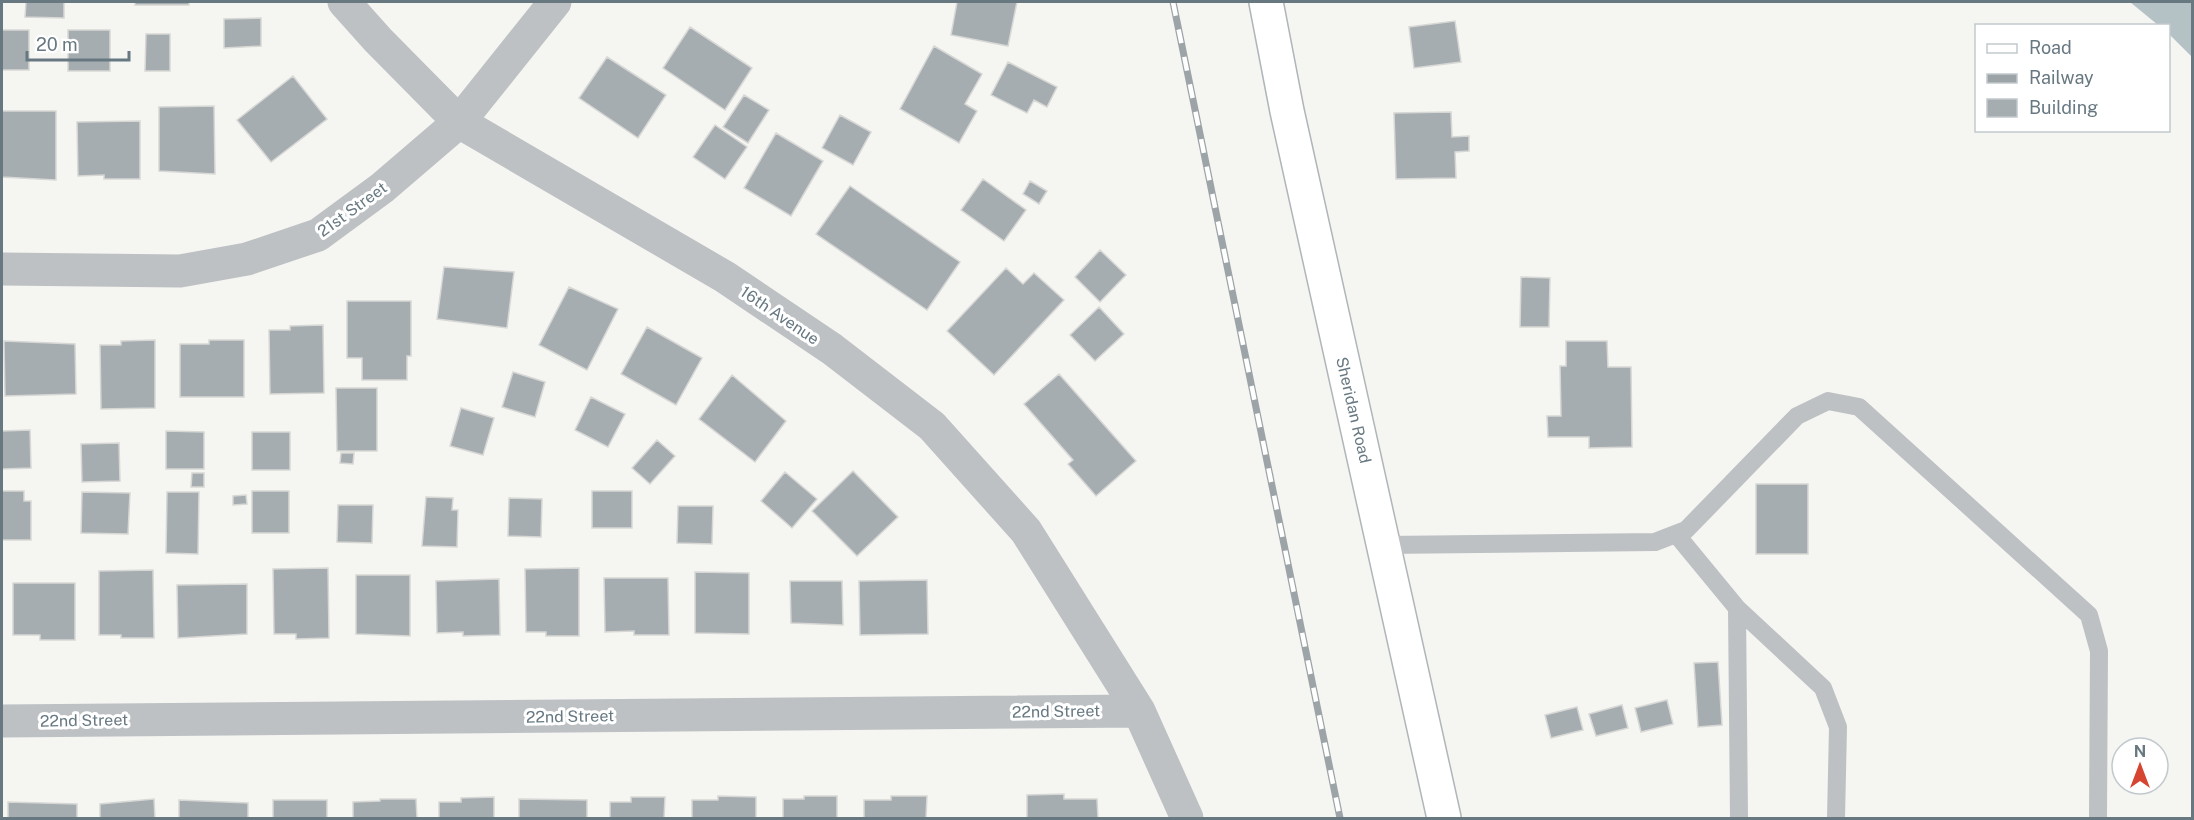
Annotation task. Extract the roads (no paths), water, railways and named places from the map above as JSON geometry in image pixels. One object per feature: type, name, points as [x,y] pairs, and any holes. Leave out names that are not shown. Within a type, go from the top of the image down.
[{"type":"street","name":"16th Avenue","points":[[344,2],[459,122],[724,277],[832,349],[932,426],[1026,531],[1139,711],[1187,819]]},
{"type":"street","name":"21st Street","points":[[2,269],[180,270],[247,259],[318,235],[382,188],[459,122],[555,2]]},
{"type":"street","name":"Sheridan Road","points":[[1266,2],[1287,111],[1444,819]]},
{"type":"street","name":"22nd Street","points":[[2,721],[1139,711]]},
{"type":"lane","points":[[1384,545],[1655,542],[1686,530],[1797,416],[1828,400],[1859,407],[2089,615],[2099,651],[2098,819]]},
{"type":"lane","points":[[1676,534],[1737,608],[1823,688],[1838,726],[1836,819]]},
{"type":"lane","points":[[1737,608],[1738,819]]},
{"type":"railway","points":[[1173,2],[1340,818]]}]
